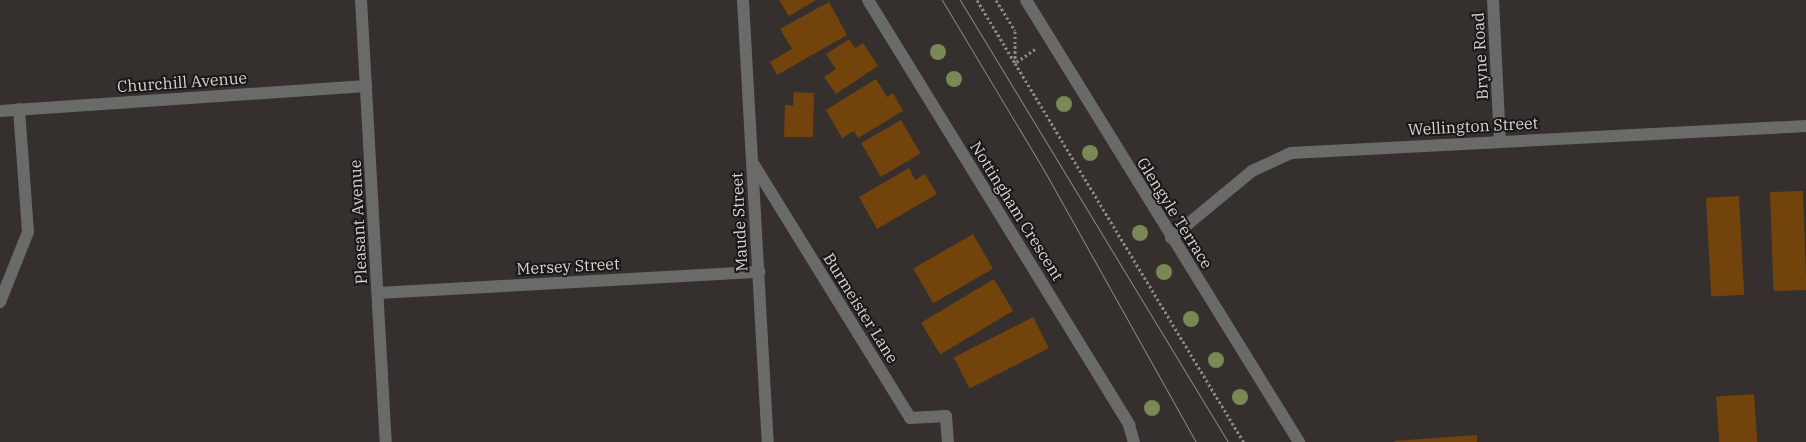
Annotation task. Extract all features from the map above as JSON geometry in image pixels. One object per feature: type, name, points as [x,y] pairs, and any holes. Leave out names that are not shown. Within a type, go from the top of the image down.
[{"type":"street","name":"Pleasant Avenue","points":[[361,0],[386,442]]},
{"type":"street","name":"Maude Street","points":[[742,0],[768,442]]},
{"type":"street","name":"Nottingham Crescent","points":[[868,0],[1129,425],[1134,442]]},
{"type":"street","name":"Glengyle Terrace","points":[[1026,0],[1171,238],[1299,442]]},
{"type":"street","name":"Bryne Road","points":[[1493,0],[1500,140]]},
{"type":"street","name":"Churchill Avenue","points":[[0,111],[366,86]]},
{"type":"street","points":[[0,302],[28,232],[20,109]]},
{"type":"street","name":"Wellington Street","points":[[1171,238],[1252,171],[1291,153],[1500,140],[1806,126]]},
{"type":"street","name":"Burmeister Lane","points":[[752,163],[910,418],[946,416],[948,442]]},
{"type":"street","name":"Mersey Street","points":[[378,293],[759,272]]},
{"type":"path","points":[[977,0],[1244,442]]},
{"type":"path","points":[[996,0],[1015,31],[1015,63]]},
{"type":"path","points":[[1015,63],[1050,39]]},
{"type":"building","points":[[779,0],[816,0],[789,16]]},
{"type":"building","points":[[829,2],[847,35],[777,75],[770,62],[792,49],[780,29]]},
{"type":"building","points":[[849,39],[855,48],[863,43],[878,66],[836,94],[824,77],[836,69],[826,54]]},
{"type":"building","points":[[876,79],[887,97],[893,93],[903,111],[858,138],[854,131],[842,138],[826,110]]},
{"type":"building","points":[[794,92],[814,93],[813,137],[784,137],[785,105],[793,106]]},
{"type":"building","points":[[901,120],[920,154],[881,177],[861,143]]},
{"type":"building","points":[[909,168],[915,180],[925,174],[937,194],[877,229],[859,197]]},
{"type":"building","points":[[1803,191],[1806,290],[1773,291],[1770,192]]},
{"type":"building","points":[[1739,196],[1744,295],[1711,297],[1706,198]]},
{"type":"building","points":[[973,234],[993,269],[933,303],[913,268]]},
{"type":"building","points":[[994,279],[1013,311],[940,354],[921,323]]},
{"type":"building","points":[[1033,317],[1049,348],[970,389],[954,357]]},
{"type":"building","points":[[1754,394],[1757,442],[1719,442],[1716,397]]},
{"type":"building","points":[[1477,435],[1477,442],[1394,441]]},
{"type":"tram line","points":[[942,0],[1045,172],[1196,442]]},
{"type":"tram line","points":[[960,0],[1228,442]]}]
